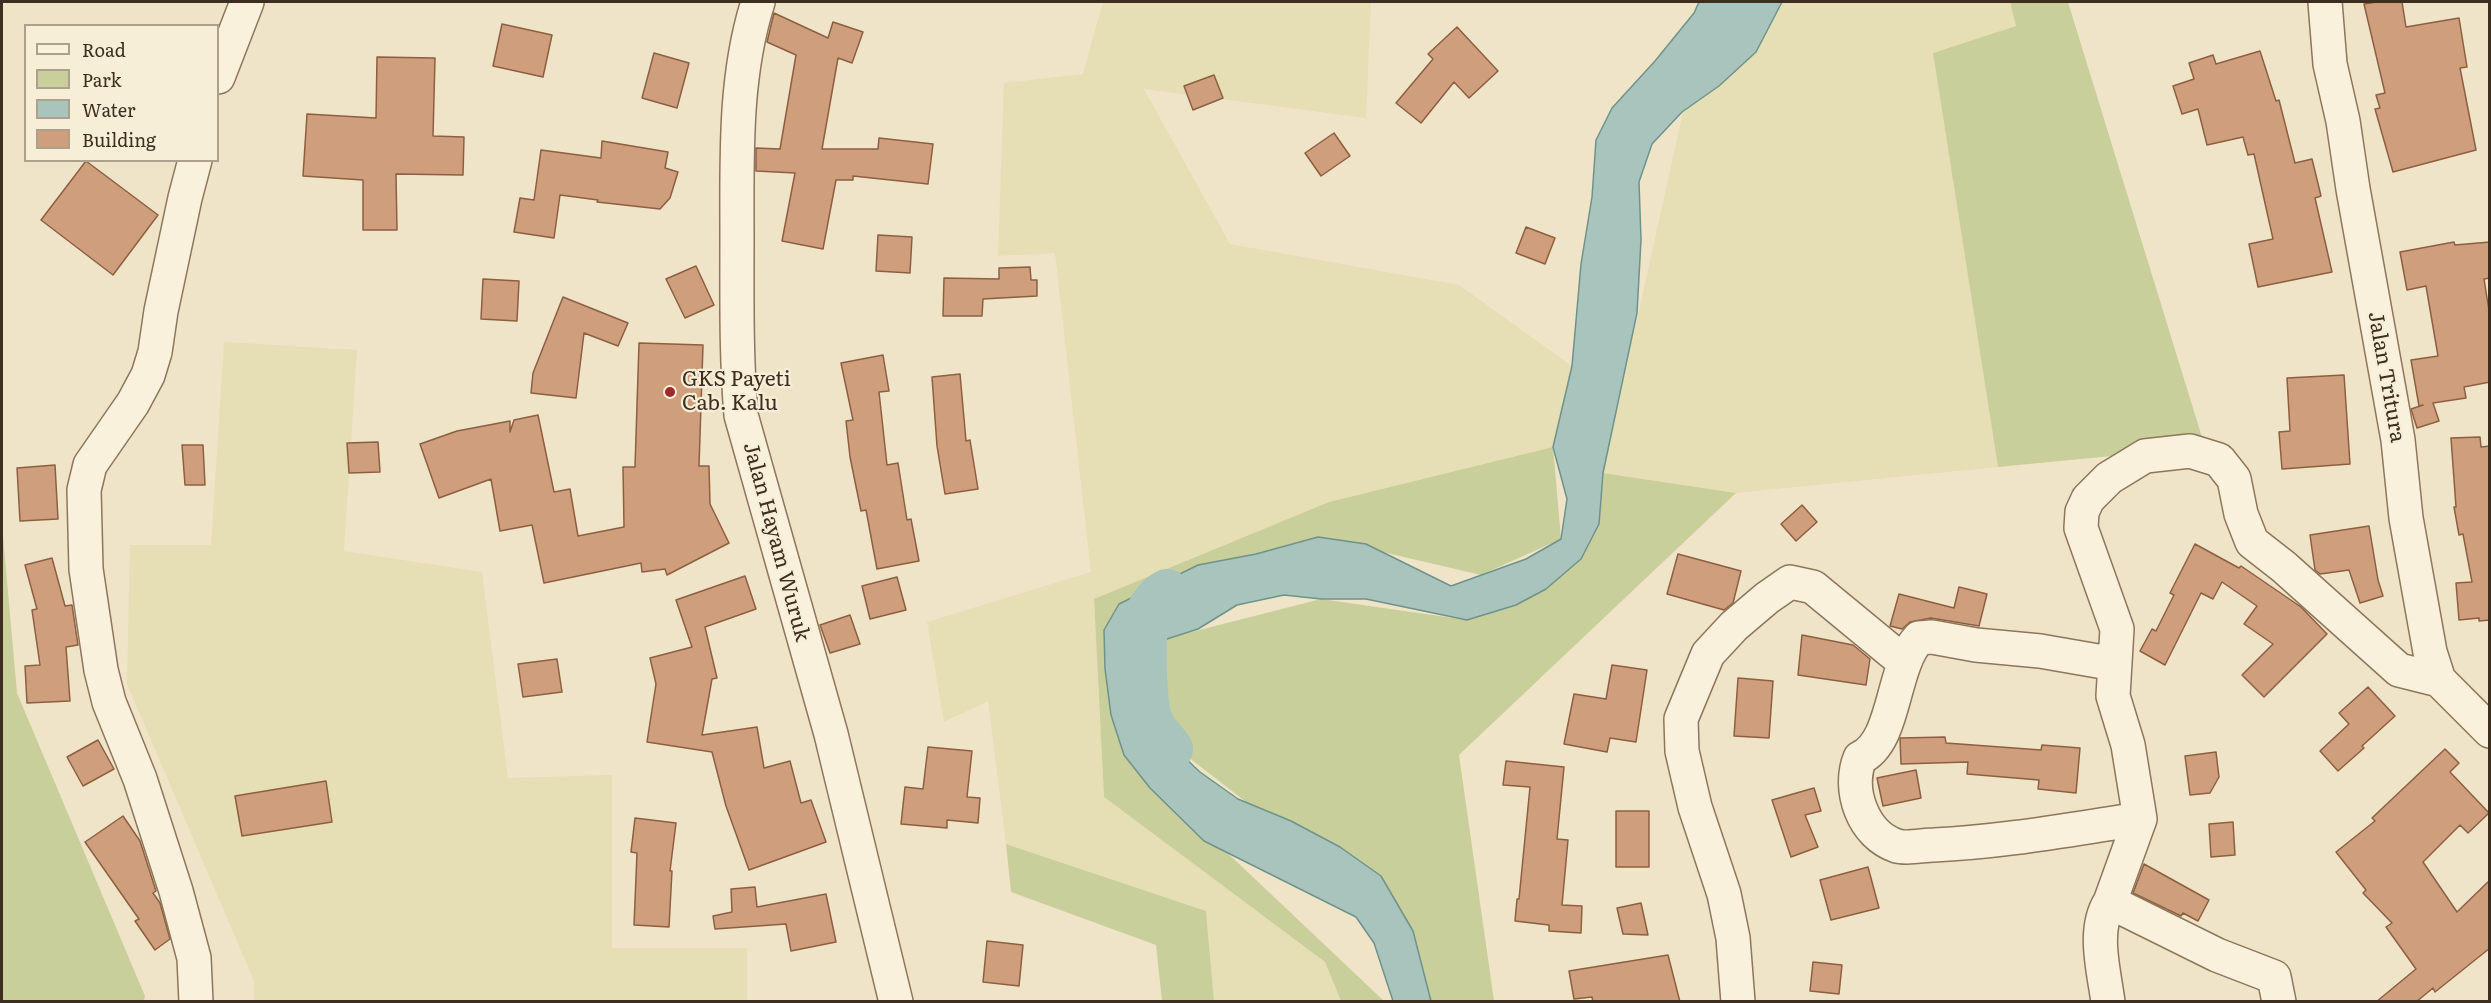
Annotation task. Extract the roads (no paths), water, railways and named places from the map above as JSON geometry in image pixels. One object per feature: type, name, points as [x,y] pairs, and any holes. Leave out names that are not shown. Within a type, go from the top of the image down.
[{"type":"street","points":[[219,74],[247,2]]},
{"type":"street","name":"Jalan Hayam Wuruk","points":[[758,2],[753,19],[740,99],[737,176],[737,367],[741,415],[831,734],[896,1002]]},
{"type":"street","name":"Jalan Tritura","points":[[2325,2],[2330,64],[2343,121],[2396,430],[2410,540],[2430,652],[2439,680],[2490,731]]},
{"type":"street","points":[[195,162],[166,288],[155,352],[148,375],[133,403],[90,465],[84,490],[86,569],[101,670],[109,702],[140,779],[176,891],[194,958],[196,1002]]},
{"type":"street","points":[[2108,1002],[2101,935],[2103,913],[2110,902],[2140,819],[2128,744],[2113,696],[2117,629],[2081,528],[2082,512],[2088,499],[2109,478],[2145,456],[2190,452],[2219,460],[2234,479],[2241,514],[2252,542],[2284,567],[2399,670],[2439,680]]},
{"type":"street","points":[[1738,1002],[1733,938],[1724,894],[1695,807],[1682,751],[1681,719],[1708,654],[1734,626],[1790,582],[1813,587],[1904,662]]},
{"type":"street","points":[[2115,664],[2040,651],[1976,645],[1932,637],[1919,638],[1904,662],[1882,732],[1870,753],[1860,758],[1855,770],[1860,810],[1874,832],[1898,846],[1960,844],[2140,819]]},
{"type":"street","points":[[2110,902],[2217,955],[2274,977],[2280,1002]]},
{"type":"water","points":[[1699,2],[1782,2],[1756,52],[1719,86],[1682,112],[1652,144],[1639,182],[1641,240],[1637,313],[1603,473],[1599,524],[1581,559],[1546,589],[1516,605],[1467,620],[1366,599],[1321,599],[1284,595],[1237,605],[1198,629],[1139,648],[1136,664],[1166,740],[1200,772],[1238,799],[1291,821],[1340,847],[1381,876],[1413,931],[1431,1001],[1393,1001],[1374,943],[1356,917],[1204,841],[1150,788],[1124,755],[1111,715],[1105,669],[1104,630],[1119,604],[1198,565],[1256,554],[1318,537],[1366,544],[1451,586],[1526,559],[1561,539],[1567,499],[1553,447],[1572,366],[1581,264],[1592,197],[1596,140],[1612,108],[1655,61],[1694,13]]},
{"type":"waterway","points":[[1167,592],[1156,600],[1147,617],[1144,673],[1148,715],[1157,733],[1170,749]]},
{"type":"place","name":"GKS Payeti Cab. Kalu","points":[[670,392]]}]
